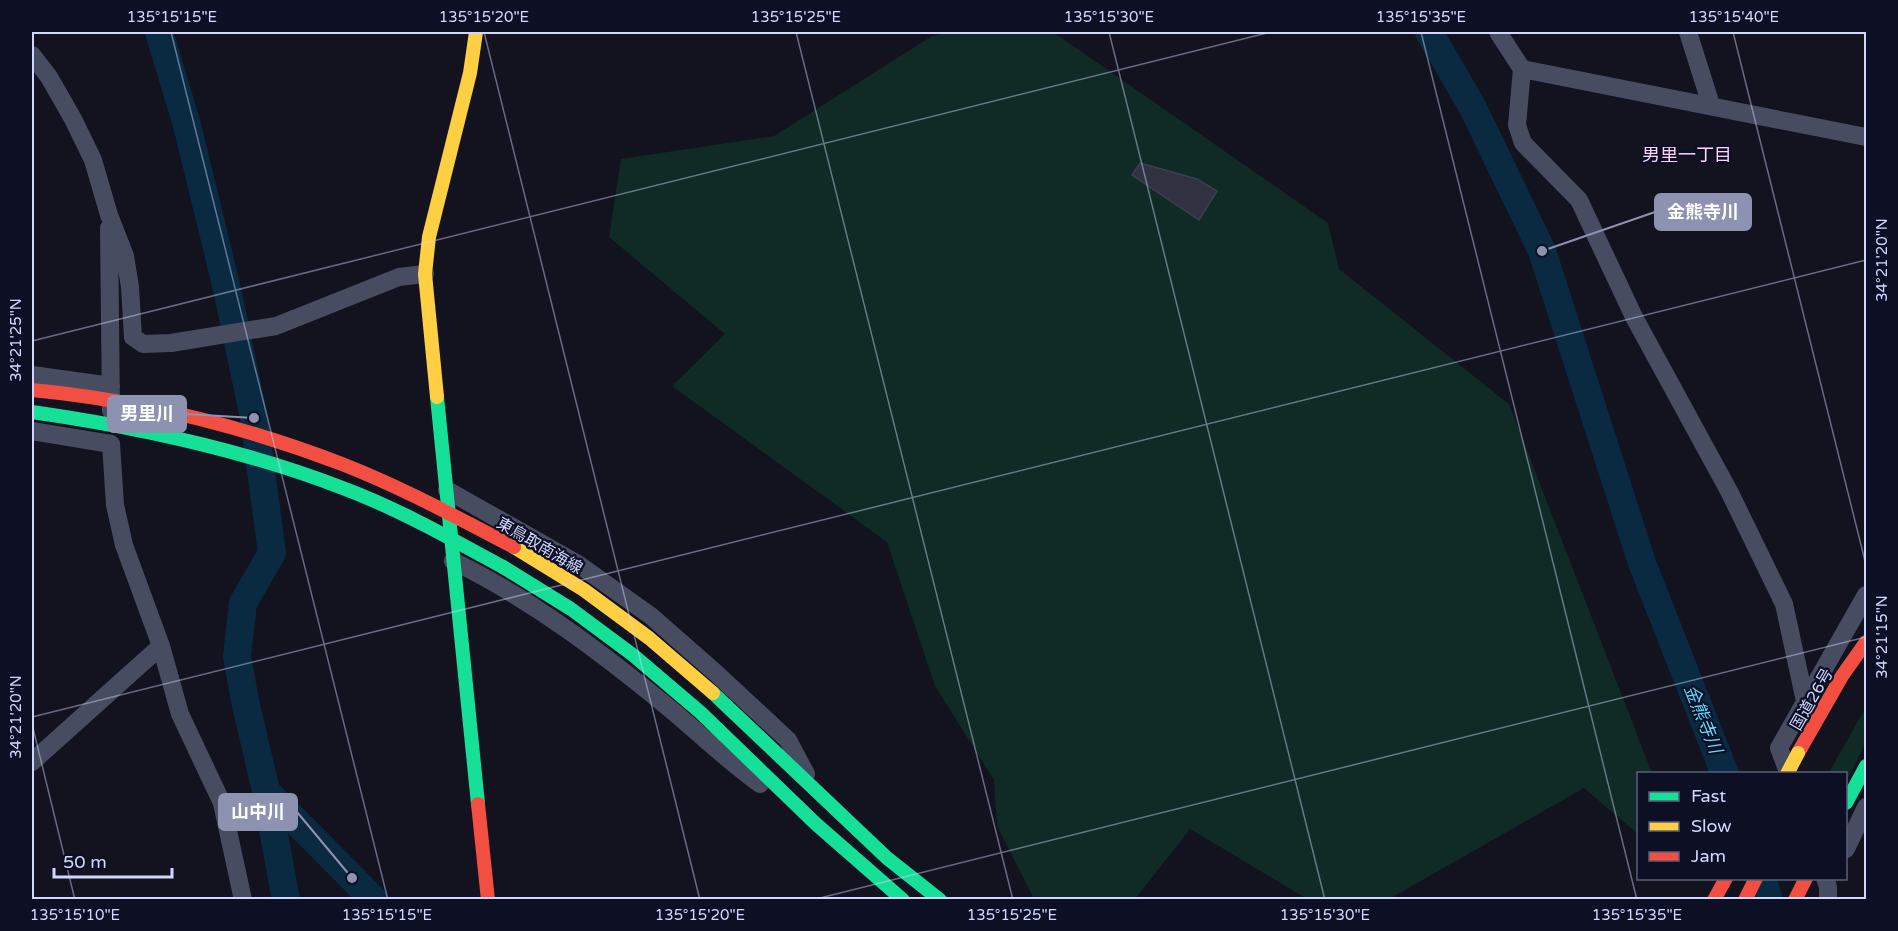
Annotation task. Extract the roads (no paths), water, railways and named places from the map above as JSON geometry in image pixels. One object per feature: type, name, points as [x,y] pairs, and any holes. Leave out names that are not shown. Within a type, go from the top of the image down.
[{"type":"main road","points":[[476,32],[470,73],[429,237],[425,274],[488,900]]},
{"type":"main road","name":"東鳥取南海線","points":[[32,390],[104,399],[162,410],[236,429],[340,464],[438,508],[514,547],[584,590],[649,638],[715,695],[887,858],[940,900]]},
{"type":"main road","points":[[32,412],[101,422],[230,450],[341,488],[426,525],[503,567],[571,609],[633,655],[700,712],[816,824],[903,900]]},
{"type":"main road","name":"国道26号","points":[[1788,772],[1842,676],[1866,642]]},
{"type":"main road","points":[[1847,799],[1866,766]]},
{"type":"main road","points":[[1714,900],[1725,880]]},
{"type":"main road","points":[[1745,900],[1755,880]]},
{"type":"main road","points":[[1795,900],[1805,880]]},
{"type":"street","points":[[1498,32],[1522,69],[1517,125],[1523,143],[1579,200],[1634,317],[1730,493],[1784,604],[1805,700]]},
{"type":"street","points":[[1688,32],[1711,105]]},
{"type":"street","points":[[32,55],[49,77],[93,160],[109,215],[125,256],[130,287],[133,337],[143,344],[171,344],[276,326],[399,277],[425,274]]},
{"type":"street","points":[[1522,69],[1866,137]]},
{"type":"street","points":[[109,215],[111,444],[115,505],[124,545],[161,646],[180,714],[222,802],[243,900]]},
{"type":"street","points":[[32,375],[111,386]]},
{"type":"street","points":[[32,431],[111,444]]},
{"type":"street","points":[[447,490],[578,564],[651,616],[788,740],[814,789]]},
{"type":"street","points":[[453,561],[478,573],[565,628],[668,707],[748,776],[816,824]]},
{"type":"street","points":[[1786,772],[1779,748],[1866,595]]},
{"type":"street","points":[[32,762],[161,646]]},
{"type":"street","points":[[1847,845],[1866,807]]},
{"type":"waterway","points":[[159,32],[187,125],[227,289],[254,418],[272,553],[243,603],[237,656],[266,791],[286,900]]},
{"type":"waterway","name":"金熊寺川","points":[[1429,32],[1473,108],[1542,251],[1642,563],[1724,772]]},
{"type":"waterway","points":[[266,791],[374,900]]},
{"type":"waterway","name":"金熊寺川","points":[[1763,880],[1769,900]]},
{"type":"place","name":"金熊寺川","points":[[1542,251]]},
{"type":"place","name":"男里川","points":[[254,418]]},
{"type":"place","name":"山中川","points":[[352,878]]},
{"type":"district","name":"男里一丁目","points":[[1687,155]]}]
